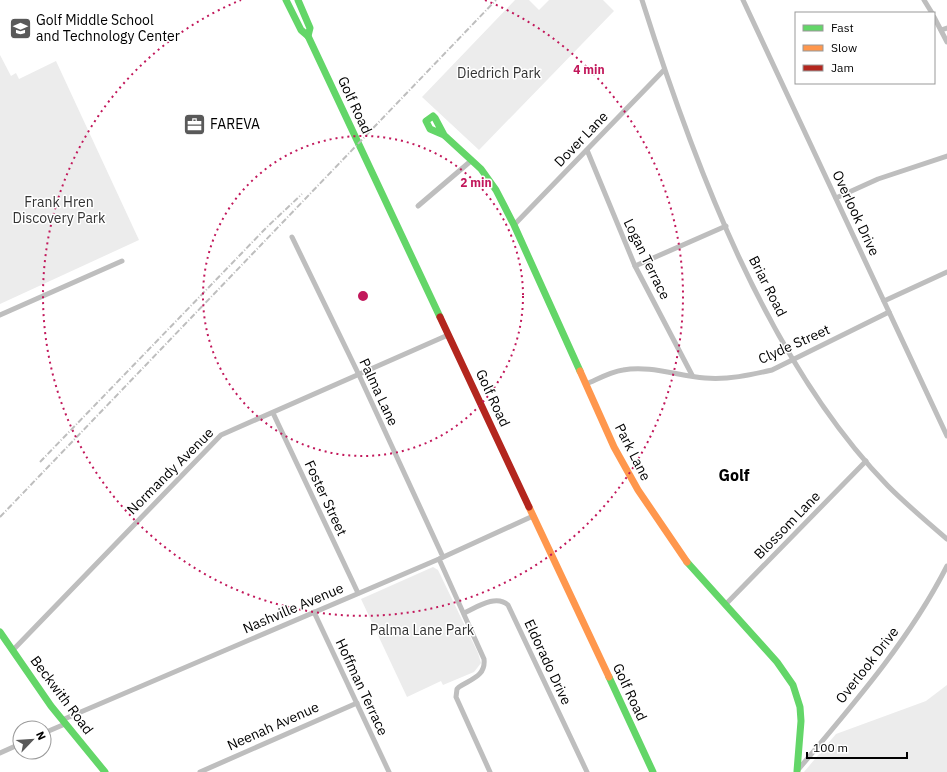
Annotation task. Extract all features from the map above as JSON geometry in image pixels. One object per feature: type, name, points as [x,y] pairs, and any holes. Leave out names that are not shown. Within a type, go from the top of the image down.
[{"type":"street","name":"Golf Road","points":[[286,0],[301,30],[308,36],[653,772]]},
{"type":"street","name":"Golf Road","points":[[298,0],[310,28],[308,36]]},
{"type":"street","name":"Briar Road","points":[[642,0],[664,70],[726,226],[767,311],[794,359],[829,414],[866,461],[914,512],[947,539]]},
{"type":"street","name":"Overlook Drive","points":[[743,0],[947,436]]},
{"type":"street","points":[[924,0],[931,12]]},
{"type":"street","points":[[935,19],[947,42]]},
{"type":"street","points":[[941,30],[947,28]]},
{"type":"street","name":"Dover Lane","points":[[514,225],[664,70]]},
{"type":"street","name":"Park Lane","points":[[444,134],[489,178],[514,225],[614,446],[654,516],[691,567],[777,662],[793,686],[800,707],[801,721],[797,772]]},
{"type":"street","name":"Logan Terrace","points":[[587,150],[635,266],[692,375]]},
{"type":"street","points":[[836,198],[878,179],[947,156]]},
{"type":"street","points":[[418,206],[472,160]]},
{"type":"street","points":[[635,266],[726,226]]},
{"type":"street","name":"Palma Lane","points":[[292,237],[359,375],[482,652],[485,666],[478,677],[457,689],[456,697],[490,772]]},
{"type":"street","points":[[0,315],[122,261]]},
{"type":"street","points":[[884,301],[947,272]]},
{"type":"street","name":"Clyde Street","points":[[586,384],[614,372],[625,370],[643,369],[692,375],[704,378],[722,379],[742,377],[772,370],[889,312]]},
{"type":"street","name":"Normandy Avenue","points":[[12,650],[214,440],[229,431],[448,335]]},
{"type":"street","name":"Foster Street","points":[[273,413],[358,593]]},
{"type":"street","name":"Blossom Lane","points":[[725,605],[866,461]]},
{"type":"street","name":"Nashville Avenue","points":[[52,728],[63,722],[207,658],[441,558],[533,516]]},
{"type":"street","name":"Overlook Drive","points":[[797,772],[912,627],[932,596],[947,566]]},
{"type":"street","name":"Eldorado Drive","points":[[464,612],[494,601],[505,602],[508,605],[587,772]]},
{"type":"street","name":"Hoffman Terrace","points":[[314,612],[389,772]]},
{"type":"street","name":"Beckwith Road","points":[[0,632],[63,722],[105,772]]},
{"type":"street","name":"Neenah Avenue","points":[[200,772],[357,703]]},
{"type":"street","points":[[0,753],[12,748]]},
{"type":"green space","name":"Diedrich Park","points":[[515,0],[529,0],[539,10],[549,0],[603,0],[614,11],[479,150],[422,97]]},
{"type":"green space","name":"Frank Hren Discovery Park","points":[[0,55],[11,76],[16,73],[19,79],[56,61],[139,240],[0,304]]},
{"type":"green space","name":"Palma Lane Park","points":[[433,567],[438,570],[478,653],[481,663],[474,672],[443,685],[441,681],[407,697],[361,599]]},
{"type":"green space","points":[[947,685],[947,772],[804,772],[836,734],[926,701]]},
{"type":"railway","points":[[0,517],[496,0]]},
{"type":"railway","points":[[40,462],[267,227],[302,194]]},
{"type":"traffic: fast","points":[[286,0],[301,30],[308,36],[440,317]]},
{"type":"traffic: fast","points":[[298,0],[310,28],[308,36]]},
{"type":"traffic: fast","points":[[444,135],[433,116],[426,121],[430,129],[444,135],[481,169],[496,190],[514,225],[580,371]]},
{"type":"traffic: fast","points":[[687,562],[777,662],[793,685],[800,707],[801,721],[797,771]]},
{"type":"traffic: fast","points":[[0,632],[51,706],[105,772]]},
{"type":"traffic: fast","points":[[609,677],[653,772]]},
{"type":"traffic: slow","points":[[580,371],[614,447],[638,490],[687,562]]},
{"type":"traffic: slow","points":[[529,507],[609,677]]},
{"type":"traffic: jam","points":[[440,317],[529,507]]},
{"type":"place","name":"Golf Middle School and Technology Center","points":[[20,28]]},
{"type":"place","name":"FAREVA","points":[[194,124]]},
{"type":"district","name":"Golf","points":[[734,475]]}]
